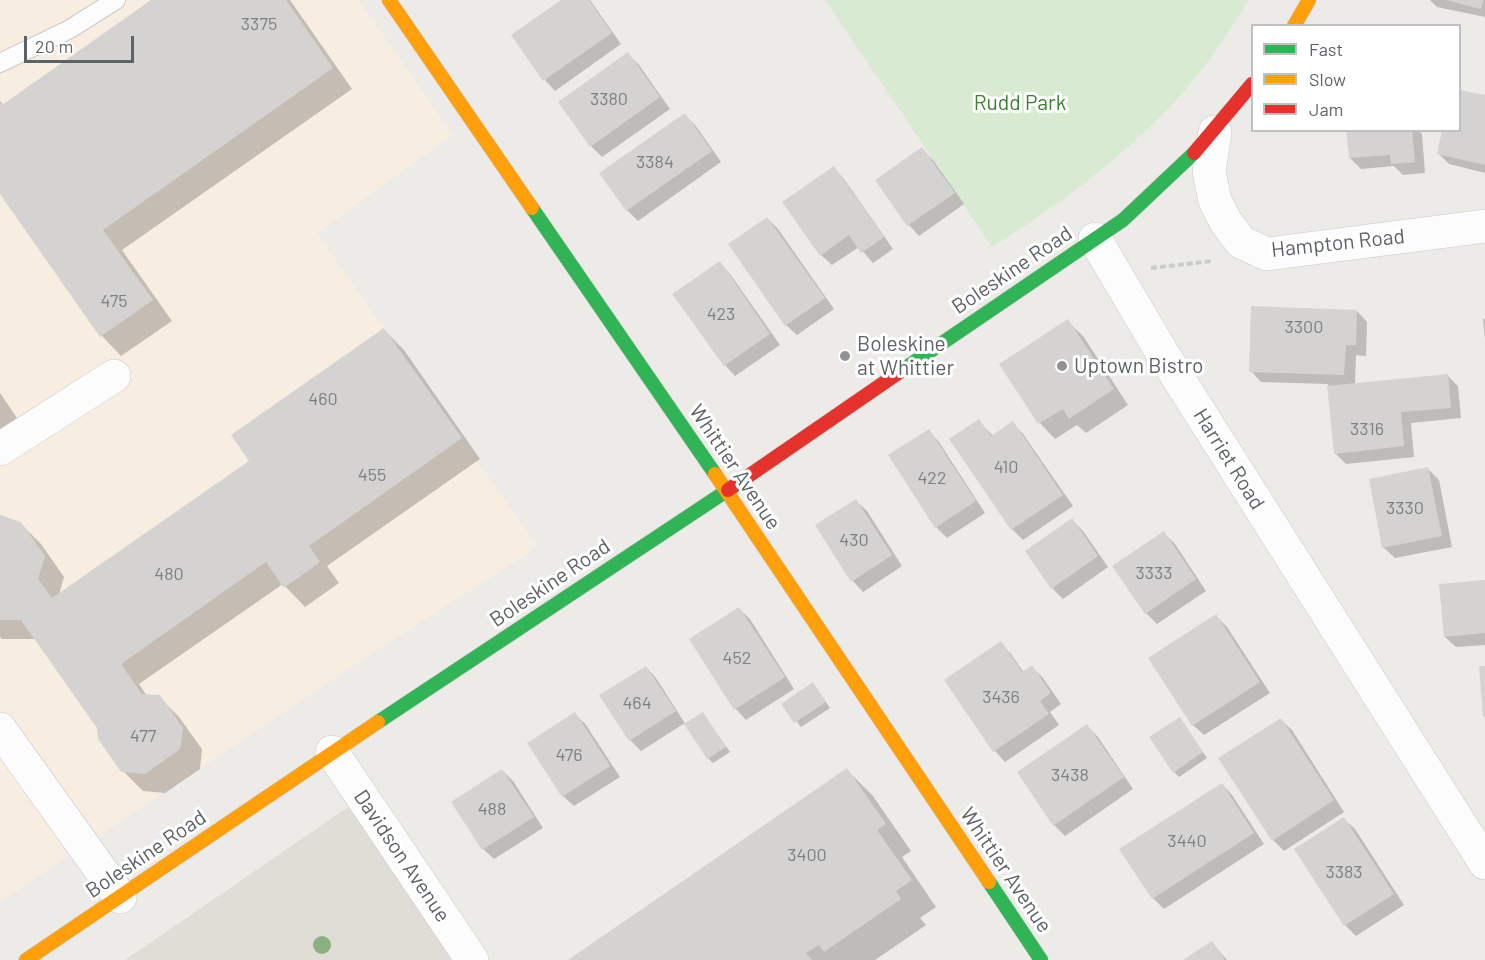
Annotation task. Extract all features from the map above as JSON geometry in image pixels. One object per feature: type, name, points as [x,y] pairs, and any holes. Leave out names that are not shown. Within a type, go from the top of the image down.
[{"type":"main road","name":"Whittier Avenue","points":[[389,0],[726,491],[1041,960]]},
{"type":"main road","points":[[1295,24],[1309,0]]},
{"type":"main road","points":[[1095,239],[1148,199],[1215,132],[1251,85]]},
{"type":"main road","name":"Boleskine Road","points":[[26,960],[332,752],[726,491],[1095,239]]},
{"type":"street","name":"Hampton Road","points":[[1215,132],[1209,171],[1215,201],[1226,222],[1241,242],[1267,254],[1485,226]]},
{"type":"street","name":"Harriet Road","points":[[1095,239],[1177,378],[1485,863]]},
{"type":"street","points":[[0,448],[114,376]]},
{"type":"street","points":[[0,729],[120,897]]},
{"type":"street","name":"Davidson Avenue","points":[[332,752],[472,960]]},
{"type":"lane","points":[[0,63],[70,29],[116,0]]},
{"type":"path","points":[[1121,284],[1154,267],[1267,254]]},
{"type":"shaded area","points":[[0,0],[359,0],[453,135],[317,233],[538,547],[379,649],[0,902]]},
{"type":"shaded area","points":[[354,803],[459,960],[125,960]]},
{"type":"green space","name":"Rudd Park","points":[[825,0],[1249,0],[1200,72],[1147,129],[1073,192],[992,247]]},
{"type":"building","points":[[151,0],[286,0],[333,68],[103,230],[153,300],[100,337],[0,194],[0,102],[2,105]]},
{"type":"building","points":[[561,0],[589,0],[612,33],[543,81],[511,35]]},
{"type":"building","points":[[1446,0],[1483,0],[1481,9]]},
{"type":"building","points":[[628,52],[660,97],[590,147],[558,102]]},
{"type":"building","points":[[1461,90],[1485,95],[1485,165],[1437,154],[1442,132],[1461,132]]},
{"type":"building","points":[[685,113],[712,151],[626,211],[599,173]]},
{"type":"building","points":[[1346,132],[1412,132],[1415,162],[1391,164],[1390,155],[1349,158]]},
{"type":"building","points":[[922,147],[955,193],[907,226],[875,180]]},
{"type":"building","points":[[834,166],[884,237],[861,253],[849,235],[820,256],[782,202]]},
{"type":"building","points":[[767,217],[825,298],[785,326],[728,244]]},
{"type":"building","points":[[720,261],[770,334],[724,366],[672,294]]},
{"type":"building","points":[[1251,306],[1357,310],[1356,345],[1346,345],[1344,375],[1249,372]]},
{"type":"building","points":[[1068,319],[1114,389],[1069,419],[1063,409],[1038,424],[999,364]]},
{"type":"building","points":[[384,328],[462,438],[309,546],[320,562],[284,588],[266,562],[121,664],[142,694],[160,695],[183,728],[180,749],[145,774],[121,772],[98,739],[97,728],[21,620],[0,620],[0,515],[21,522],[45,556],[38,579],[52,598],[249,461],[231,435]]},
{"type":"building","points":[[1448,374],[1451,408],[1401,412],[1404,446],[1334,454],[1327,386]]},
{"type":"building","points":[[979,419],[991,436],[1013,421],[1063,495],[1011,530],[949,439]]},
{"type":"building","points":[[929,429],[976,501],[935,528],[888,455]]},
{"type":"building","points":[[1428,467],[1442,536],[1382,548],[1369,479]]},
{"type":"building","points":[[856,499],[892,555],[851,582],[815,525]]},
{"type":"building","points":[[1072,518],[1098,556],[1051,589],[1025,551]]},
{"type":"building","points":[[1164,531],[1196,579],[1145,614],[1112,566]]},
{"type":"building","points":[[1485,580],[1485,633],[1444,637],[1439,584]]},
{"type":"building","points":[[739,607],[785,677],[734,710],[689,639]]},
{"type":"building","points":[[1216,614],[1260,682],[1192,726],[1148,658]]},
{"type":"building","points":[[1001,641],[1022,672],[1032,665],[1051,693],[1040,701],[1049,714],[993,752],[944,680]]},
{"type":"building","points":[[646,666],[676,711],[629,741],[599,695]]},
{"type":"building","points":[[1479,666],[1485,666],[1485,717],[1483,717]]},
{"type":"building","points":[[813,682],[826,702],[794,723],[781,704]]},
{"type":"building","points":[[575,712],[610,766],[562,797],[527,743]]},
{"type":"building","points":[[703,712],[726,747],[707,759],[684,724]]},
{"type":"building","points":[[1180,717],[1203,752],[1173,773],[1149,737]]},
{"type":"building","points":[[1281,718],[1334,800],[1272,841],[1218,758]]},
{"type":"building","points":[[1087,724],[1124,777],[1053,826],[1017,772]]},
{"type":"building","points":[[847,768],[886,824],[877,830],[912,880],[896,891],[901,899],[824,952],[819,945],[806,953],[812,960],[568,960]]},
{"type":"building","points":[[502,769],[534,817],[482,850],[451,802]]},
{"type":"building","points":[[1222,783],[1254,833],[1152,899],[1119,849]]},
{"type":"building","points":[[1344,817],[1394,894],[1344,926],[1294,849]]},
{"type":"building","points":[[1212,941],[1225,960],[1183,960]]},
{"type":"traffic: fast","points":[[904,369],[1123,220],[1194,153]]},
{"type":"traffic: fast","points":[[532,208],[715,474]]},
{"type":"traffic: fast","points":[[378,722],[728,490]]},
{"type":"traffic: fast","points":[[989,882],[1041,960]]},
{"type":"traffic: slow","points":[[389,0],[532,208]]},
{"type":"traffic: slow","points":[[1295,24],[1309,0]]},
{"type":"traffic: slow","points":[[715,474],[989,882]]},
{"type":"traffic: slow","points":[[26,960],[378,722]]},
{"type":"traffic: jam","points":[[1194,153],[1251,85]]},
{"type":"traffic: jam","points":[[728,490],[904,369]]},
{"type":"place","name":"Boleskine at Whittier","points":[[845,356]]},
{"type":"place","name":"Uptown Bistro","points":[[1062,366]]}]
